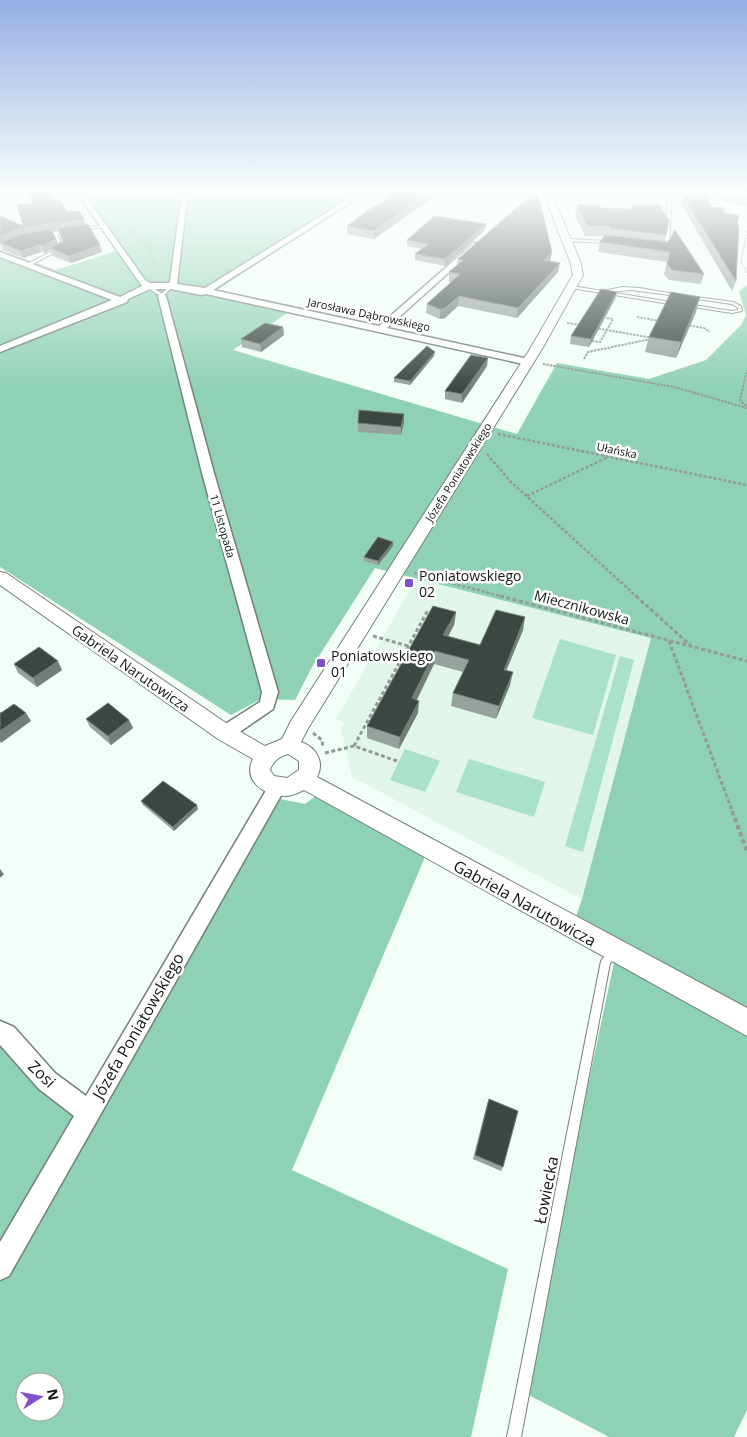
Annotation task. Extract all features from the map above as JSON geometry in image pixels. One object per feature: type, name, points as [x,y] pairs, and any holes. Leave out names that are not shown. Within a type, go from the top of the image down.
[{"type":"street","points":[[8,257],[120,300],[167,291],[174,282],[177,257]]},
{"type":"street","points":[[125,257],[142,282],[148,286],[167,291]]},
{"type":"street","points":[[206,291],[260,257]]},
{"type":"street","points":[[381,329],[462,257]]},
{"type":"street","name":"Józefa Poniatowskiego","points":[[289,746],[298,727],[528,362],[572,287],[578,275],[572,257]]},
{"type":"street","points":[[0,349],[120,300],[148,286]]},
{"type":"street","name":"Jarosława Dąbrowskiego","points":[[167,291],[206,291],[528,362]]},
{"type":"street","name":"Jarosława Dąbrowskiego","points":[[167,291],[206,291]]},
{"type":"street","name":"11 Listopada","points":[[167,291],[208,473],[270,692],[268,705],[225,733]]},
{"type":"street","name":"Gabriela Narutowicza","points":[[0,578],[225,733],[265,756]]},
{"type":"street","points":[[289,746],[302,750],[310,759],[310,771],[304,780],[291,786],[277,787],[265,780],[261,774],[260,765],[265,756],[273,750],[289,746]]},
{"type":"street","name":"Gabriela Narutowicza","points":[[304,780],[747,1023]]},
{"type":"street","name":"Józefa Poniatowskiego","points":[[0,1267],[277,787]]},
{"type":"street","name":"Zosi","points":[[0,1032],[6,1035],[47,1082],[89,1112]]},
{"type":"lane","points":[[28,265],[43,257]]},
{"type":"lane","points":[[148,286],[167,291]]},
{"type":"lane","points":[[572,287],[602,292],[732,312],[740,310],[733,303],[628,288],[617,288],[602,292]]},
{"type":"lane","name":"Łowiecka","points":[[514,1437],[606,961],[616,952]]},
{"type":"path","points":[[148,286],[159,272],[152,257]]},
{"type":"path","points":[[742,257],[741,262],[747,273]]},
{"type":"path","points":[[637,317],[666,322]]},
{"type":"path","points":[[592,341],[600,342],[612,319],[606,318]]},
{"type":"path","points":[[567,323],[655,338],[588,352],[584,359]]},
{"type":"path","points":[[685,325],[704,328],[710,330],[710,332]]},
{"type":"path","points":[[543,364],[674,387],[747,407]]},
{"type":"path","points":[[747,370],[740,400],[747,407]]},
{"type":"path","name":"Ułańska","points":[[484,431],[747,485]]},
{"type":"path","points":[[486,454],[527,496],[691,646]]},
{"type":"path","points":[[527,496],[609,457]]},
{"type":"path","name":"Miecznikowska","points":[[413,573],[747,660]]},
{"type":"path","points":[[354,746],[428,610]]},
{"type":"path","points":[[359,631],[416,649]]},
{"type":"path","points":[[669,640],[747,851]]},
{"type":"path","points":[[324,753],[354,746],[397,761]]},
{"type":"shaded area","points":[[417,577],[651,638],[582,899],[352,777],[341,729],[344,723],[337,719]]},
{"type":"green space","points":[[0,257],[20,257],[56,270],[97,257],[267,257],[217,290],[293,309],[233,350],[517,434],[557,363],[649,379],[706,360],[741,325],[746,315],[739,292],[747,285],[747,1410],[734,1437],[609,1437],[523,1392],[616,953],[572,928],[582,899],[651,638],[375,568],[312,667],[295,700],[261,699],[231,715],[0,567]]},
{"type":"green space","points":[[560,639],[616,655],[593,735],[532,718]]},
{"type":"green space","points":[[620,656],[634,660],[583,852],[565,846]]},
{"type":"green space","points":[[405,749],[440,761],[425,792],[390,780]]},
{"type":"green space","points":[[469,759],[545,782],[534,817],[456,792]]},
{"type":"green space","points":[[322,791],[428,850],[292,1170],[508,1269],[471,1437],[0,1437],[0,1034],[88,1112],[270,797],[305,804]]},
{"type":"building","points":[[460,257],[547,257],[544,260],[560,263],[518,308],[459,296],[445,308],[440,309],[427,304],[460,274],[449,272],[463,260],[458,259]]},
{"type":"building","points":[[669,257],[693,257],[704,274],[672,270],[667,264]]},
{"type":"building","points":[[721,257],[737,257],[736,281]]},
{"type":"building","points":[[601,289],[617,292],[591,339],[571,336]]},
{"type":"building","points":[[671,292],[700,297],[681,342],[649,337]]},
{"type":"building","points":[[265,323],[283,327],[260,344],[241,339]]},
{"type":"building","points":[[427,346],[435,352],[410,381],[394,378]]},
{"type":"building","points":[[471,355],[488,358],[462,394],[445,391]]},
{"type":"building","points":[[359,410],[404,414],[401,427],[358,423]]},
{"type":"building","points":[[378,537],[393,542],[378,561],[364,557]]},
{"type":"building","points":[[433,606],[456,612],[443,635],[480,645],[496,610],[525,617],[504,670],[513,672],[499,706],[453,693],[469,660],[435,651],[412,698],[419,701],[400,737],[367,726]]},
{"type":"building","points":[[39,647],[58,661],[33,678],[14,664]]},
{"type":"building","points":[[108,703],[129,720],[108,736],[86,719]]},
{"type":"building","points":[[14,704],[26,713],[0,731],[0,712]]},
{"type":"building","points":[[163,781],[197,805],[173,827],[141,801]]},
{"type":"building","points":[[489,1099],[518,1111],[503,1167],[475,1155]]},
{"type":"place","name":"Poniatowskiego 02","points":[[409,583]]},
{"type":"place","name":"Poniatowskiego 01","points":[[321,663]]}]
